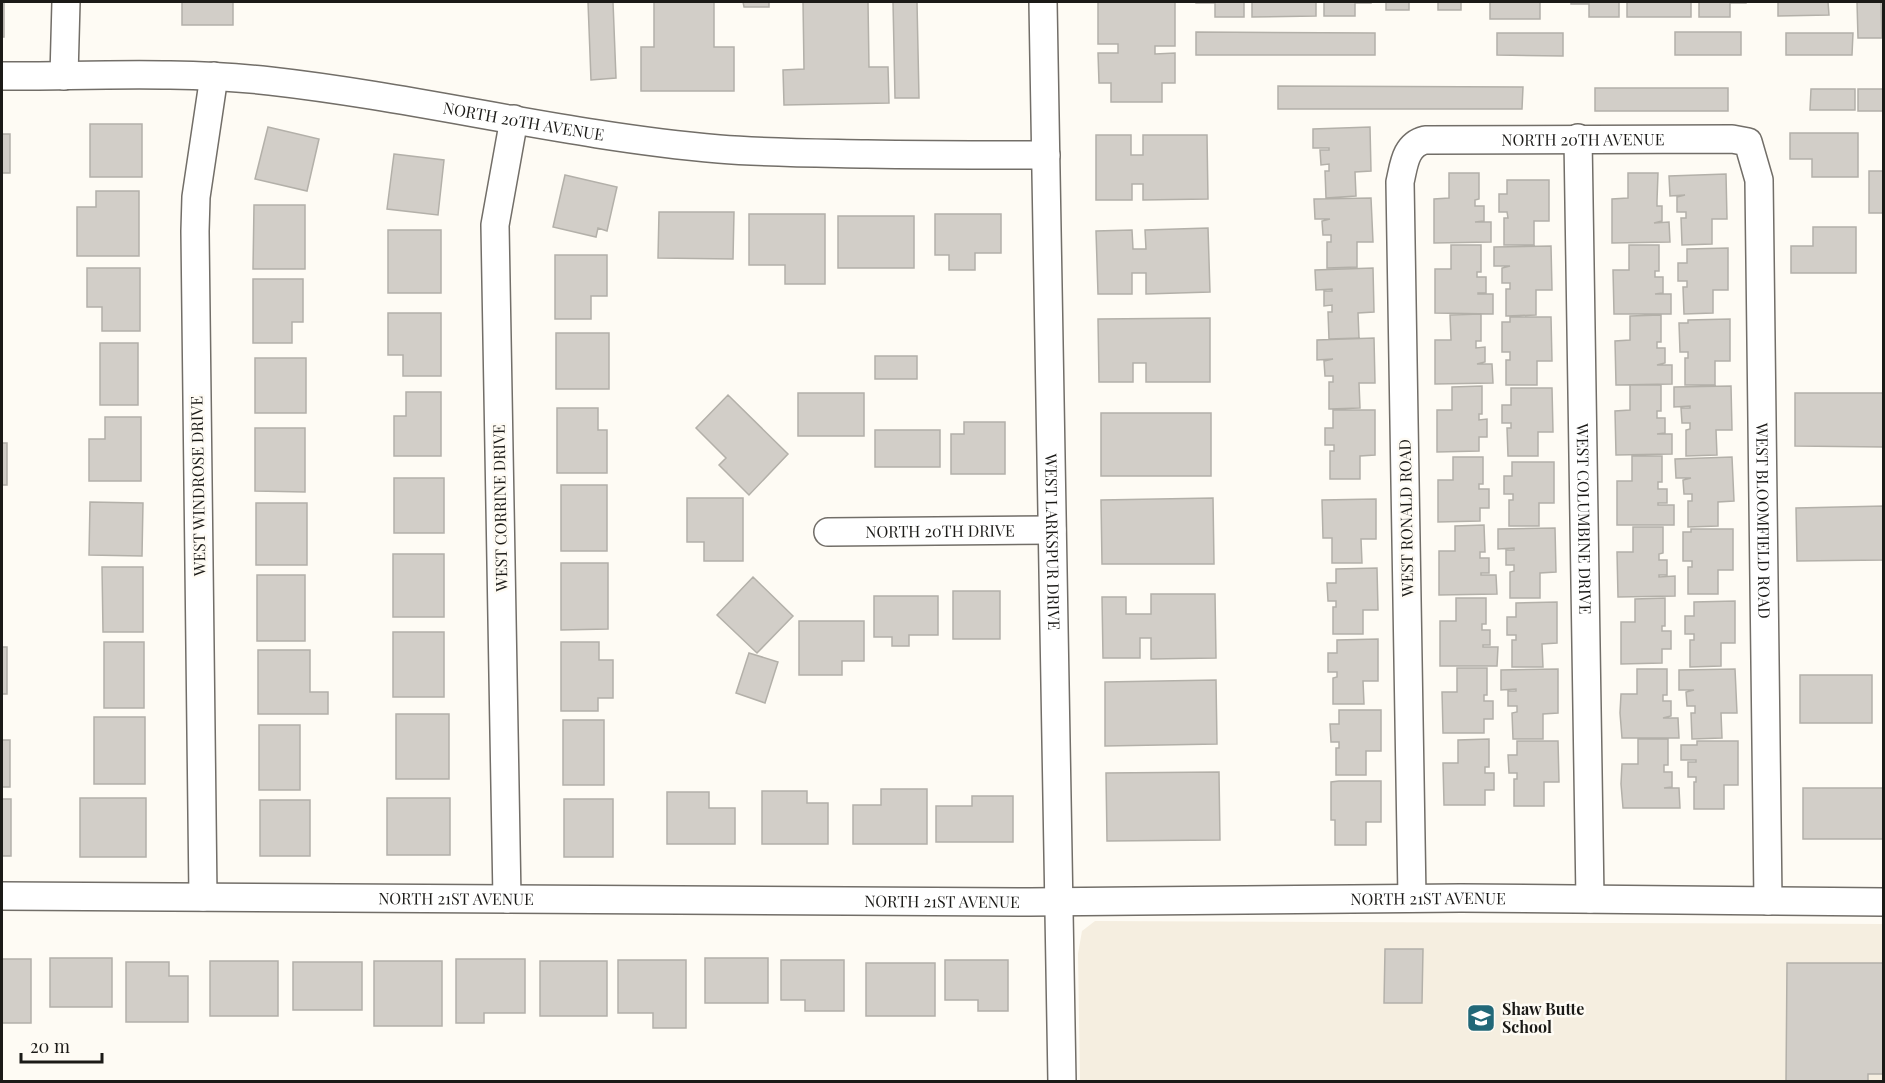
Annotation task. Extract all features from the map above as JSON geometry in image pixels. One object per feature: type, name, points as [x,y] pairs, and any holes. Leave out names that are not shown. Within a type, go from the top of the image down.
[{"type":"street","points":[[64,76],[66,2]]},
{"type":"street","name":"WEST LARKSPUR DRIVE","points":[[1043,2],[1062,1082]]},
{"type":"street","name":"NORTH 20TH AVENUE","points":[[2,76],[214,76],[271,81],[647,141],[773,153],[1046,155]]},
{"type":"street","name":"WEST WINDROSE DRIVE","points":[[203,897],[195,231],[196,197],[214,76]]},
{"type":"street","name":"WEST CORRINE DRIVE","points":[[507,899],[495,225],[514,119]]},
{"type":"street","name":"NORTH 20TH AVENUE","points":[[1417,142],[1425,140],[1578,138],[1732,139],[1748,142]]},
{"type":"street","name":"WEST COLUMBINE DRIVE","points":[[1578,138],[1590,899]]},
{"type":"street","name":"WEST RONALD ROAD","points":[[1412,898],[1400,182],[1407,152],[1417,142]]},
{"type":"street","name":"WEST BLOOMFIELD ROAD","points":[[1748,142],[1759,180],[1768,901]]},
{"type":"street","name":"NORTH 20TH DRIVE","points":[[828,532],[1052,530]]},
{"type":"street","name":"NORTH 21ST AVENUE","points":[[2,896],[1058,902],[1412,898],[1884,902]]},
{"type":"shaded area","name":"Shaw Butte School","points":[[1095,921],[1883,924],[1883,1081],[1080,1082],[1078,954],[1082,931]]},
{"type":"building","points":[[2,2],[4,2],[4,37],[2,37]]},
{"type":"building","points":[[182,2],[233,2],[233,25],[182,25]]},
{"type":"building","points":[[588,2],[613,2],[616,78],[591,80]]},
{"type":"building","points":[[654,2],[714,2],[714,47],[734,47],[734,91],[641,91],[641,47],[654,47]]},
{"type":"building","points":[[743,2],[769,2],[769,7],[744,7]]},
{"type":"building","points":[[803,2],[868,2],[869,67],[888,67],[889,103],[784,105],[783,70],[804,69]]},
{"type":"building","points":[[893,2],[917,2],[919,98],[895,98]]},
{"type":"building","points":[[1098,2],[1175,2],[1175,46],[1155,46],[1155,54],[1175,53],[1175,83],[1162,83],[1162,102],[1111,102],[1111,83],[1099,83],[1098,53],[1118,53],[1118,44],[1098,44]]},
{"type":"building","points":[[1196,2],[1244,2],[1244,17],[1215,17],[1215,3]]},
{"type":"building","points":[[1252,2],[1316,2],[1316,16],[1252,17]]},
{"type":"building","points":[[1324,2],[1371,3],[1355,3],[1355,16],[1324,16]]},
{"type":"building","points":[[1386,2],[1409,2],[1409,10],[1386,10]]},
{"type":"building","points":[[1438,2],[1461,2],[1461,10],[1438,10]]},
{"type":"building","points":[[1490,2],[1540,2],[1540,19],[1490,19]]},
{"type":"building","points":[[1571,2],[1619,2],[1619,17],[1589,17],[1589,4],[1571,4]]},
{"type":"building","points":[[1627,2],[1691,2],[1691,17],[1627,17]]},
{"type":"building","points":[[1699,2],[1746,3],[1730,3],[1730,17],[1699,17]]},
{"type":"building","points":[[1778,2],[1828,2],[1829,15],[1778,16]]},
{"type":"building","points":[[1857,2],[1881,2],[1882,38],[1858,38]]},
{"type":"building","points":[[1196,32],[1375,33],[1375,55],[1196,55]]},
{"type":"building","points":[[1675,32],[1741,32],[1741,55],[1675,55]]},
{"type":"building","points":[[1497,33],[1563,33],[1563,56],[1497,55]]},
{"type":"building","points":[[1786,33],[1853,33],[1852,55],[1786,55]]},
{"type":"building","points":[[1278,86],[1523,87],[1522,109],[1278,109]]},
{"type":"building","points":[[1595,88],[1728,88],[1728,111],[1595,111]]},
{"type":"building","points":[[1811,89],[1855,89],[1855,110],[1810,110]]},
{"type":"building","points":[[1858,89],[1884,89],[1884,111],[1858,111]]},
{"type":"building","points":[[90,124],[142,124],[142,177],[90,177]]},
{"type":"building","points":[[268,127],[319,139],[307,191],[255,179]]},
{"type":"building","points":[[1370,127],[1371,171],[1355,172],[1356,196],[1326,198],[1325,171],[1329,171],[1329,164],[1321,165],[1320,150],[1329,150],[1329,148],[1313,148],[1313,129]]},
{"type":"building","points":[[1790,133],[1858,133],[1858,177],[1812,177],[1812,159],[1790,159]]},
{"type":"building","points":[[2,134],[10,134],[10,173],[2,173]]},
{"type":"building","points":[[1096,135],[1131,135],[1131,155],[1143,155],[1143,135],[1207,135],[1208,199],[1143,200],[1143,184],[1132,184],[1132,200],[1096,200]]},
{"type":"building","points":[[394,154],[444,160],[438,215],[387,209]]},
{"type":"building","points":[[1869,171],[1884,171],[1884,213],[1869,213]]},
{"type":"building","points":[[1449,173],[1479,173],[1479,199],[1475,200],[1475,206],[1484,206],[1484,221],[1475,222],[1491,222],[1491,242],[1434,243],[1434,199],[1449,198]]},
{"type":"building","points":[[1628,173],[1658,173],[1657,206],[1662,206],[1662,221],[1654,223],[1669,222],[1670,242],[1612,243],[1612,199],[1628,198]]},
{"type":"building","points":[[1726,174],[1727,219],[1712,219],[1712,244],[1682,245],[1681,218],[1686,218],[1686,212],[1677,212],[1677,197],[1685,195],[1670,196],[1669,176]]},
{"type":"building","points":[[565,175],[617,187],[607,231],[598,228],[596,237],[553,227]]},
{"type":"building","points":[[1507,180],[1549,180],[1549,221],[1534,221],[1534,245],[1504,245],[1504,218],[1508,218],[1507,212],[1499,212],[1499,194],[1507,194]]},
{"type":"building","points":[[96,191],[139,191],[139,256],[77,256],[77,207],[96,207]]},
{"type":"building","points":[[1371,198],[1373,242],[1357,242],[1357,267],[1327,268],[1327,242],[1331,242],[1331,235],[1323,235],[1322,221],[1330,219],[1315,219],[1314,199]]},
{"type":"building","points":[[254,205],[305,205],[305,269],[253,269]]},
{"type":"building","points":[[659,212],[734,212],[733,259],[658,258]]},
{"type":"building","points":[[749,214],[825,214],[825,284],[785,284],[785,265],[749,265]]},
{"type":"building","points":[[935,214],[1001,214],[1001,253],[975,253],[975,270],[949,270],[949,255],[935,255]]},
{"type":"building","points":[[838,216],[914,216],[914,268],[838,268]]},
{"type":"building","points":[[1813,227],[1856,227],[1856,273],[1791,273],[1791,246],[1813,246]]},
{"type":"building","points":[[1208,228],[1210,292],[1146,294],[1146,273],[1132,273],[1132,294],[1098,294],[1096,231],[1132,230],[1133,249],[1146,249],[1145,230]]},
{"type":"building","points":[[388,230],[441,230],[441,293],[388,293]]},
{"type":"building","points":[[1451,245],[1481,245],[1481,272],[1477,272],[1477,277],[1486,277],[1486,293],[1478,294],[1493,294],[1493,314],[1435,313],[1435,269],[1451,269]]},
{"type":"building","points":[[1629,245],[1659,245],[1659,271],[1655,271],[1655,277],[1663,277],[1663,293],[1655,294],[1671,294],[1671,314],[1614,314],[1613,270],[1629,270]]},
{"type":"building","points":[[1551,246],[1552,290],[1536,290],[1536,315],[1506,316],[1506,289],[1510,289],[1510,283],[1502,283],[1502,268],[1510,266],[1494,266],[1494,247]]},
{"type":"building","points":[[1728,248],[1728,290],[1713,290],[1713,313],[1684,314],[1683,287],[1687,287],[1687,281],[1678,281],[1678,263],[1687,263],[1687,249]]},
{"type":"building","points":[[555,255],[607,255],[607,296],[591,296],[591,319],[555,319]]},
{"type":"building","points":[[87,268],[140,268],[140,331],[102,331],[102,307],[87,307]]},
{"type":"building","points":[[1373,268],[1374,312],[1358,313],[1359,338],[1329,339],[1328,312],[1332,312],[1332,305],[1324,306],[1324,291],[1332,291],[1332,289],[1316,290],[1315,270]]},
{"type":"building","points":[[253,279],[303,279],[303,322],[292,322],[292,343],[253,343]]},
{"type":"building","points":[[388,313],[441,313],[441,376],[403,376],[403,355],[388,355]]},
{"type":"building","points":[[1481,314],[1481,341],[1476,341],[1476,348],[1485,347],[1485,362],[1477,364],[1492,364],[1493,383],[1435,384],[1435,340],[1451,340],[1450,315]]},
{"type":"building","points":[[1661,315],[1661,342],[1657,342],[1657,348],[1665,348],[1665,363],[1657,365],[1672,365],[1672,384],[1616,385],[1615,341],[1630,340],[1630,316]]},
{"type":"building","points":[[1510,317],[1551,317],[1552,361],[1537,361],[1537,385],[1506,385],[1506,360],[1510,360],[1510,352],[1502,352],[1502,322],[1510,322]]},
{"type":"building","points":[[1210,318],[1210,382],[1146,382],[1146,363],[1133,363],[1133,382],[1099,382],[1098,319]]},
{"type":"building","points":[[1730,319],[1730,361],[1715,361],[1715,385],[1685,385],[1685,358],[1688,358],[1688,352],[1680,352],[1679,323],[1688,323],[1688,320]]},
{"type":"building","points":[[556,333],[609,333],[609,389],[556,389]]},
{"type":"building","points":[[1374,338],[1375,383],[1359,383],[1360,408],[1329,409],[1329,382],[1333,382],[1333,376],[1325,376],[1324,361],[1333,359],[1317,360],[1317,340]]},
{"type":"building","points":[[100,343],[138,343],[138,405],[100,405]]},
{"type":"building","points":[[875,356],[917,356],[917,379],[875,379]]},
{"type":"building","points":[[255,358],[306,358],[306,413],[255,413]]},
{"type":"building","points":[[1630,385],[1661,385],[1661,411],[1657,411],[1657,418],[1665,418],[1665,433],[1657,434],[1672,434],[1672,454],[1616,455],[1615,411],[1630,410]]},
{"type":"building","points":[[1482,386],[1482,414],[1479,414],[1479,420],[1487,419],[1487,437],[1479,437],[1479,451],[1437,452],[1437,410],[1452,410],[1452,387]]},
{"type":"building","points":[[1731,386],[1732,430],[1716,430],[1717,455],[1686,456],[1686,430],[1690,429],[1690,423],[1682,423],[1681,408],[1690,408],[1690,406],[1674,407],[1674,387]]},
{"type":"building","points":[[1511,388],[1552,388],[1553,432],[1538,432],[1538,456],[1508,456],[1507,428],[1511,428],[1511,423],[1502,423],[1502,405],[1511,405]]},
{"type":"building","points":[[406,392],[441,392],[441,456],[394,456],[394,416],[406,416]]},
{"type":"building","points":[[798,393],[864,393],[864,436],[798,436]]},
{"type":"building","points":[[1795,393],[1884,393],[1884,447],[1795,446]]},
{"type":"building","points":[[728,395],[788,454],[749,495],[719,465],[726,458],[696,428]]},
{"type":"building","points":[[557,408],[598,408],[598,430],[607,430],[607,473],[557,473]]},
{"type":"building","points":[[1333,410],[1375,410],[1375,455],[1360,456],[1360,479],[1330,479],[1330,451],[1334,451],[1334,445],[1325,445],[1325,428],[1333,428]]},
{"type":"building","points":[[1101,413],[1211,413],[1211,476],[1101,476]]},
{"type":"building","points":[[105,417],[141,417],[141,481],[89,481],[89,439],[105,439]]},
{"type":"building","points":[[964,422],[1005,422],[1005,474],[951,474],[951,434],[964,434]]},
{"type":"building","points":[[255,428],[305,428],[305,492],[255,491]]},
{"type":"building","points":[[875,430],[940,430],[940,467],[875,467]]},
{"type":"building","points":[[2,443],[7,443],[7,485],[2,485]]},
{"type":"building","points":[[1632,456],[1662,456],[1662,482],[1658,482],[1658,489],[1667,489],[1667,503],[1658,503],[1658,505],[1674,505],[1674,525],[1617,525],[1617,481],[1632,481]]},
{"type":"building","points":[[1453,457],[1483,457],[1483,484],[1479,484],[1479,489],[1489,489],[1489,508],[1480,508],[1480,521],[1438,522],[1438,480],[1453,480]]},
{"type":"building","points":[[1732,457],[1734,501],[1718,502],[1718,526],[1688,527],[1688,501],[1692,501],[1692,494],[1684,494],[1683,480],[1691,478],[1676,478],[1675,459]]},
{"type":"building","points":[[1512,462],[1554,462],[1554,503],[1539,503],[1539,526],[1509,526],[1509,500],[1513,500],[1513,494],[1504,494],[1504,476],[1512,476]]},
{"type":"building","points":[[394,478],[444,478],[444,533],[394,533]]},
{"type":"building","points":[[561,485],[607,485],[607,551],[561,551]]},
{"type":"building","points":[[687,498],[743,498],[743,561],[704,561],[704,542],[687,542]]},
{"type":"building","points":[[1213,498],[1214,564],[1102,564],[1101,500]]},
{"type":"building","points":[[1376,499],[1376,539],[1361,539],[1362,563],[1332,563],[1332,538],[1323,538],[1322,500]]},
{"type":"building","points":[[90,502],[143,503],[142,556],[89,555]]},
{"type":"building","points":[[256,503],[307,503],[307,565],[256,565]]},
{"type":"building","points":[[1884,506],[1884,560],[1797,561],[1796,508]]},
{"type":"building","points":[[1484,525],[1485,552],[1480,552],[1480,558],[1489,558],[1489,573],[1481,573],[1481,575],[1496,575],[1497,594],[1439,595],[1439,551],[1455,551],[1455,526]]},
{"type":"building","points":[[1633,527],[1663,527],[1663,553],[1659,554],[1659,560],[1667,560],[1667,575],[1659,575],[1659,577],[1675,576],[1675,596],[1618,597],[1617,552],[1633,552]]},
{"type":"building","points":[[1555,528],[1556,572],[1540,573],[1540,598],[1510,598],[1510,572],[1514,571],[1514,565],[1506,565],[1506,550],[1514,550],[1514,548],[1498,549],[1498,529]]},
{"type":"building","points":[[1691,529],[1733,529],[1733,570],[1718,570],[1718,594],[1688,594],[1688,567],[1692,567],[1692,561],[1683,561],[1683,532],[1691,532]]},
{"type":"building","points":[[393,554],[444,554],[444,617],[393,617]]},
{"type":"building","points":[[561,563],[608,563],[608,629],[561,630]]},
{"type":"building","points":[[102,567],[143,567],[143,632],[103,632]]},
{"type":"building","points":[[1377,568],[1378,610],[1363,610],[1363,634],[1333,634],[1333,607],[1336,607],[1336,601],[1328,601],[1327,583],[1336,583],[1336,569]]},
{"type":"building","points":[[257,575],[305,575],[305,641],[257,641]]},
{"type":"building","points":[[753,577],[793,616],[757,653],[717,615]]},
{"type":"building","points":[[953,591],[1000,591],[1000,639],[953,639]]},
{"type":"building","points":[[1151,594],[1215,594],[1216,658],[1151,659],[1151,638],[1140,638],[1140,658],[1103,658],[1102,597],[1126,597],[1126,614],[1151,614]]},
{"type":"building","points":[[874,596],[938,596],[938,635],[909,635],[909,646],[892,646],[892,637],[874,637]]},
{"type":"building","points":[[1456,598],[1486,598],[1486,624],[1482,624],[1482,630],[1490,630],[1490,645],[1483,645],[1483,647],[1498,647],[1497,666],[1440,666],[1440,621],[1456,621]]},
{"type":"building","points":[[1665,598],[1665,626],[1662,626],[1662,631],[1671,631],[1671,649],[1662,649],[1662,663],[1621,664],[1621,622],[1635,622],[1635,599]]},
{"type":"building","points":[[1735,601],[1735,643],[1721,643],[1721,666],[1690,667],[1690,640],[1694,640],[1694,634],[1685,634],[1685,616],[1694,616],[1694,602]]},
{"type":"building","points":[[1557,602],[1557,643],[1542,644],[1543,667],[1512,667],[1512,640],[1516,640],[1516,635],[1507,635],[1507,617],[1516,617],[1516,603]]},
{"type":"building","points":[[799,621],[864,621],[864,661],[842,661],[842,675],[799,675]]},
{"type":"building","points":[[393,632],[444,632],[444,697],[393,697]]},
{"type":"building","points":[[1378,639],[1378,681],[1363,681],[1364,704],[1333,704],[1333,678],[1337,677],[1337,672],[1328,672],[1328,653],[1337,653],[1337,640]]},
{"type":"building","points":[[104,642],[144,642],[144,708],[104,708]]},
{"type":"building","points":[[561,642],[599,642],[599,660],[613,660],[613,698],[598,698],[598,711],[561,711]]},
{"type":"building","points":[[2,647],[7,647],[7,694],[2,694]]},
{"type":"building","points":[[258,650],[310,650],[310,692],[328,692],[328,714],[258,714]]},
{"type":"building","points":[[749,653],[778,662],[765,703],[736,693]]},
{"type":"building","points":[[1457,668],[1487,668],[1487,695],[1484,695],[1484,701],[1493,701],[1493,719],[1484,719],[1484,733],[1443,733],[1442,692],[1457,692]]},
{"type":"building","points":[[1558,669],[1558,713],[1543,714],[1543,739],[1513,739],[1512,713],[1517,712],[1517,706],[1508,706],[1508,691],[1516,691],[1516,689],[1501,690],[1501,670]]},
{"type":"building","points":[[1637,669],[1667,669],[1667,695],[1663,695],[1663,701],[1671,701],[1671,716],[1663,718],[1678,718],[1679,738],[1622,738],[1621,694],[1637,694]]},
{"type":"building","points":[[1735,669],[1737,713],[1721,713],[1722,738],[1692,739],[1691,713],[1695,713],[1695,706],[1687,706],[1686,692],[1694,690],[1679,690],[1679,670]]},
{"type":"building","points":[[1800,675],[1872,675],[1872,723],[1800,723]]},
{"type":"building","points":[[1216,680],[1217,744],[1105,746],[1105,682]]},
{"type":"building","points":[[1339,710],[1381,710],[1381,751],[1366,751],[1366,775],[1336,775],[1336,748],[1339,748],[1339,742],[1331,742],[1330,724],[1339,724]]},
{"type":"building","points":[[396,714],[449,714],[449,779],[396,779]]},
{"type":"building","points":[[94,717],[145,717],[145,784],[94,784]]},
{"type":"building","points":[[563,720],[604,720],[604,785],[563,785]]},
{"type":"building","points":[[259,725],[300,725],[300,790],[259,790]]},
{"type":"building","points":[[1489,739],[1489,767],[1485,767],[1485,773],[1494,773],[1494,790],[1485,790],[1485,805],[1444,805],[1443,763],[1458,763],[1458,740]]},
{"type":"building","points":[[1638,739],[1668,739],[1668,765],[1664,765],[1664,772],[1672,772],[1672,787],[1664,788],[1679,788],[1680,808],[1623,808],[1622,764],[1638,764]]},
{"type":"building","points":[[2,740],[10,740],[10,787],[2,787]]},
{"type":"building","points":[[1517,741],[1558,741],[1559,782],[1544,782],[1544,806],[1514,806],[1514,779],[1517,779],[1517,773],[1509,773],[1508,755],[1517,755]]},
{"type":"building","points":[[1697,741],[1738,741],[1738,785],[1724,785],[1724,809],[1694,809],[1696,777],[1688,777],[1688,762],[1696,762],[1696,760],[1681,760],[1681,745],[1697,745]]},
{"type":"building","points":[[1219,772],[1220,840],[1107,841],[1106,773]]},
{"type":"building","points":[[1381,781],[1381,822],[1366,822],[1366,845],[1335,845],[1335,820],[1331,820],[1331,782]]},
{"type":"building","points":[[1803,788],[1884,788],[1884,839],[1803,839]]},
{"type":"building","points":[[881,789],[927,789],[927,844],[853,844],[853,805],[881,805]]},
{"type":"building","points":[[762,791],[807,791],[807,803],[828,803],[828,844],[762,844]]},
{"type":"building","points":[[667,792],[709,792],[709,808],[735,808],[735,844],[667,844]]},
{"type":"building","points":[[972,796],[1013,796],[1013,842],[936,842],[936,806],[972,806]]},
{"type":"building","points":[[80,798],[146,798],[146,857],[80,857]]},
{"type":"building","points":[[387,798],[450,798],[450,855],[387,855]]},
{"type":"building","points":[[2,799],[11,799],[11,856],[2,856]]},
{"type":"building","points":[[564,799],[613,799],[613,857],[564,857]]},
{"type":"building","points":[[260,800],[310,800],[310,856],[260,856]]},
{"type":"building","points":[[1385,949],[1423,949],[1422,1003],[1384,1003]]},
{"type":"building","points":[[50,958],[112,958],[112,1007],[50,1007]]},
{"type":"building","points":[[705,958],[768,958],[768,1003],[705,1003]]},
{"type":"building","points":[[2,959],[31,959],[31,1023],[2,1023]]},
{"type":"building","points":[[456,959],[525,959],[525,1013],[484,1013],[484,1023],[456,1023]]},
{"type":"building","points":[[618,960],[686,960],[686,1028],[653,1028],[653,1013],[618,1013]]},
{"type":"building","points":[[781,960],[844,960],[844,1011],[805,1011],[805,1000],[781,1000]]},
{"type":"building","points":[[945,960],[1008,960],[1008,1011],[978,1011],[978,1000],[945,1000]]},
{"type":"building","points":[[210,961],[278,961],[278,1016],[210,1016]]},
{"type":"building","points":[[374,961],[442,961],[442,1026],[374,1026]]},
{"type":"building","points":[[540,961],[607,961],[607,1016],[540,1016]]},
{"type":"building","points":[[126,962],[169,962],[169,976],[188,976],[188,1022],[126,1022]]},
{"type":"building","points":[[293,962],[362,962],[362,1010],[293,1010]]},
{"type":"building","points":[[866,963],[935,963],[935,1016],[866,1016]]},
{"type":"building","points":[[1787,963],[1884,963],[1884,1074],[1868,1074],[1868,1082],[1786,1082]]},
{"type":"place","name":"Shaw Butte School","points":[[1481,1018]]}]
